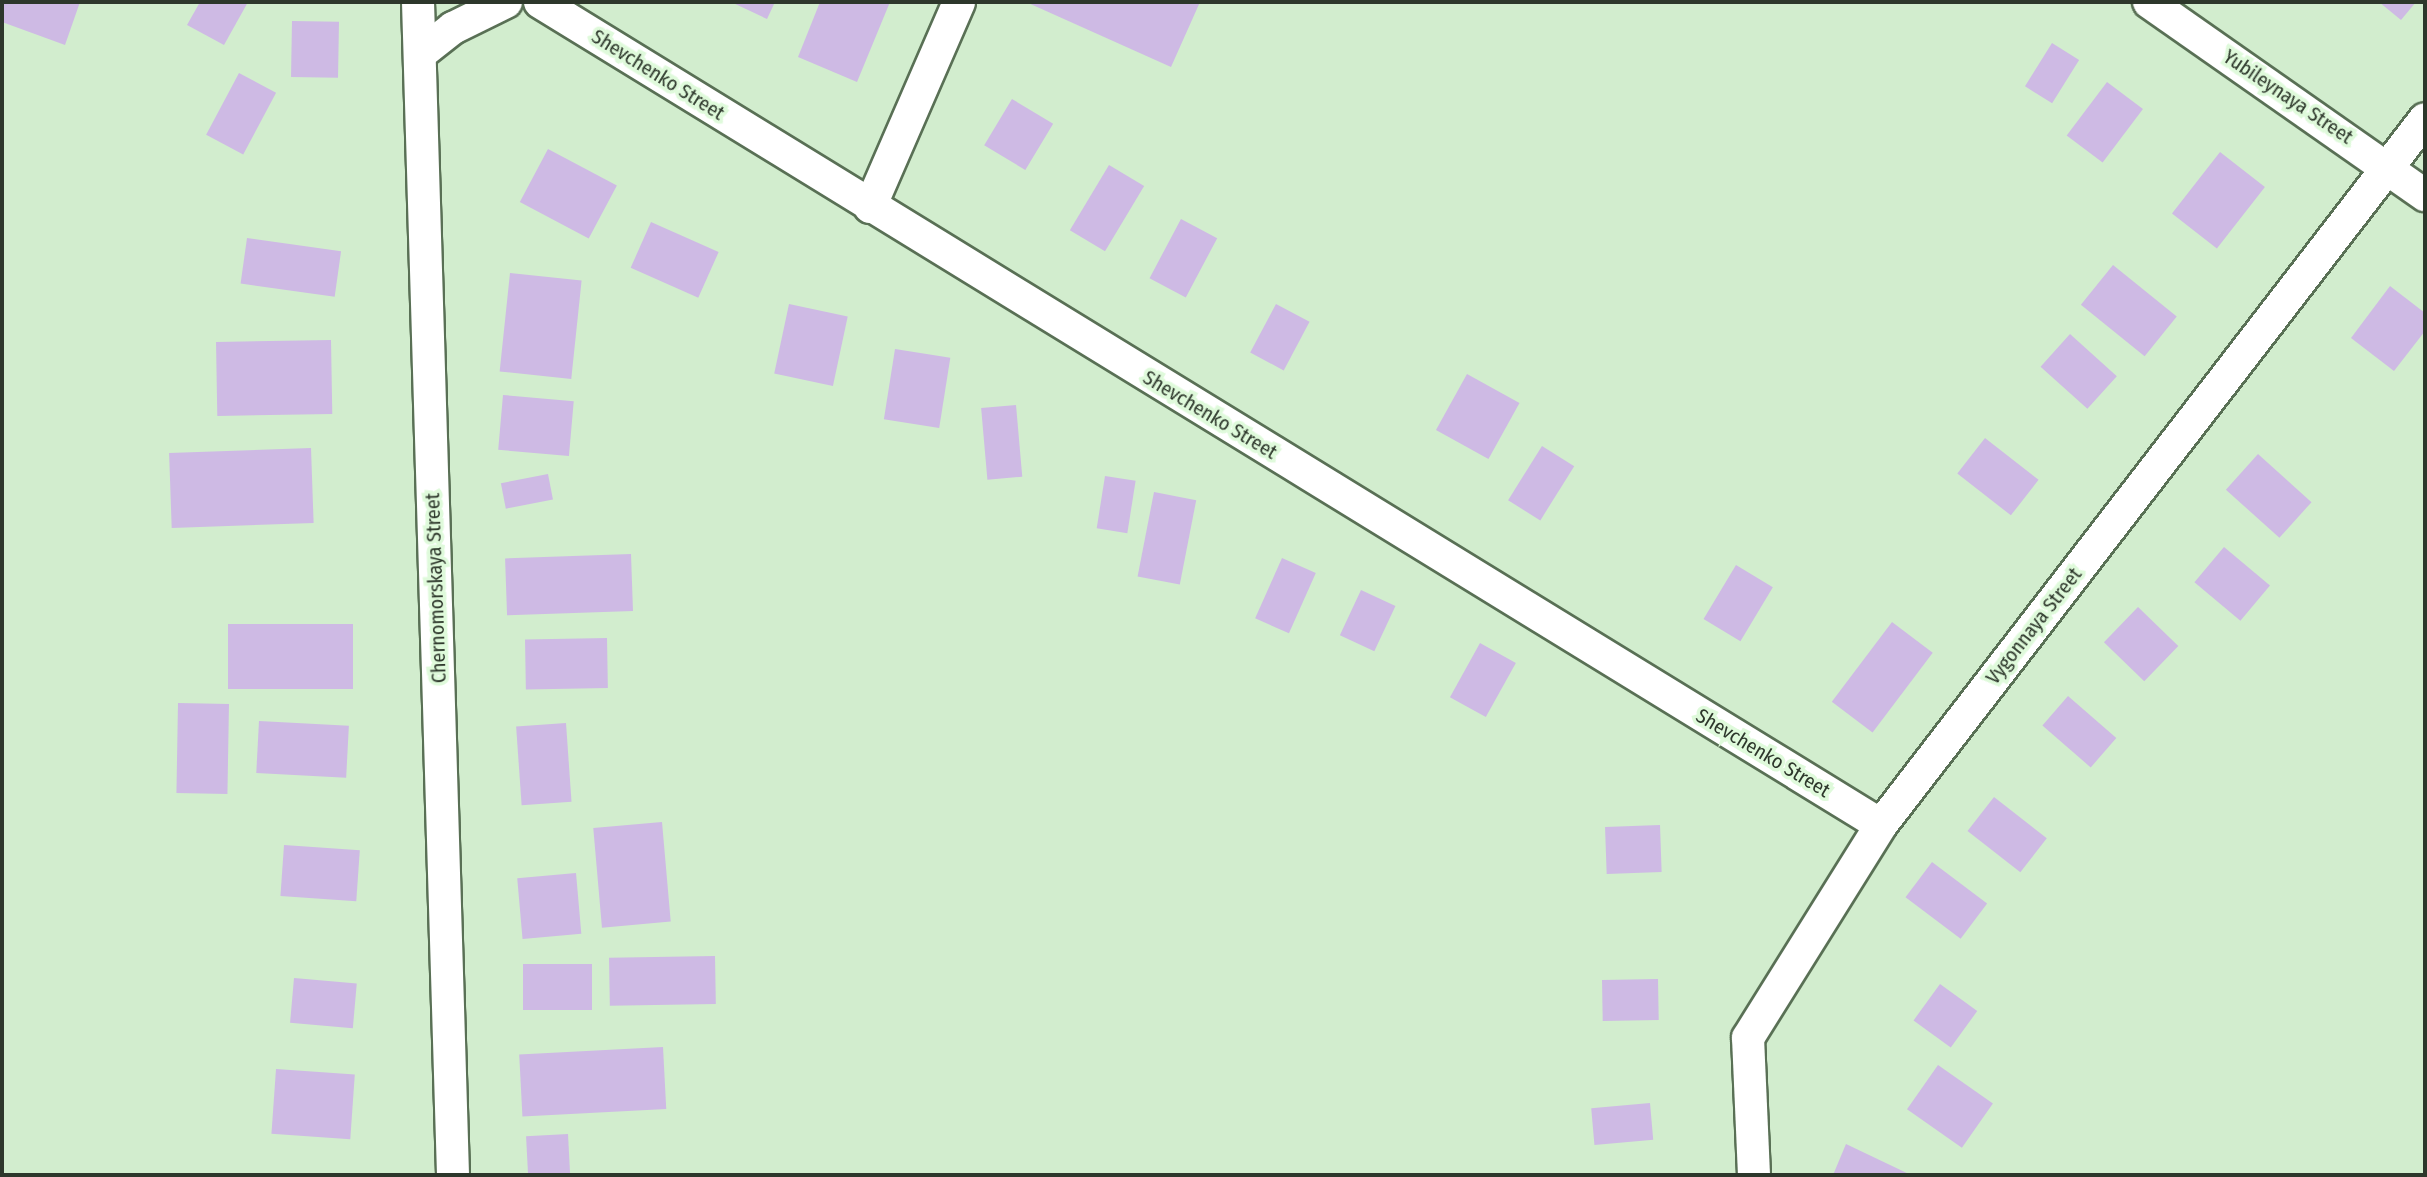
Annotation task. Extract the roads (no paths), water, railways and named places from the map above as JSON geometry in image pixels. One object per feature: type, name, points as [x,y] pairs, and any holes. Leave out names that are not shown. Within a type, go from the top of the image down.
[{"type":"street","name":"Chernomorskaya Street","points":[[418,2],[453,1175]]},
{"type":"street","points":[[420,54],[506,2]]},
{"type":"street","name":"Shevchenko Street","points":[[540,2],[1881,825]]},
{"type":"street","points":[[870,207],[959,2]]},
{"type":"street","name":"Yubileynaya Street","points":[[2149,2],[2390,165],[2425,195]]},
{"type":"street","name":"Vygonnaya Street","points":[[1754,1175],[1748,1038],[1881,825],[2425,119]]}]
